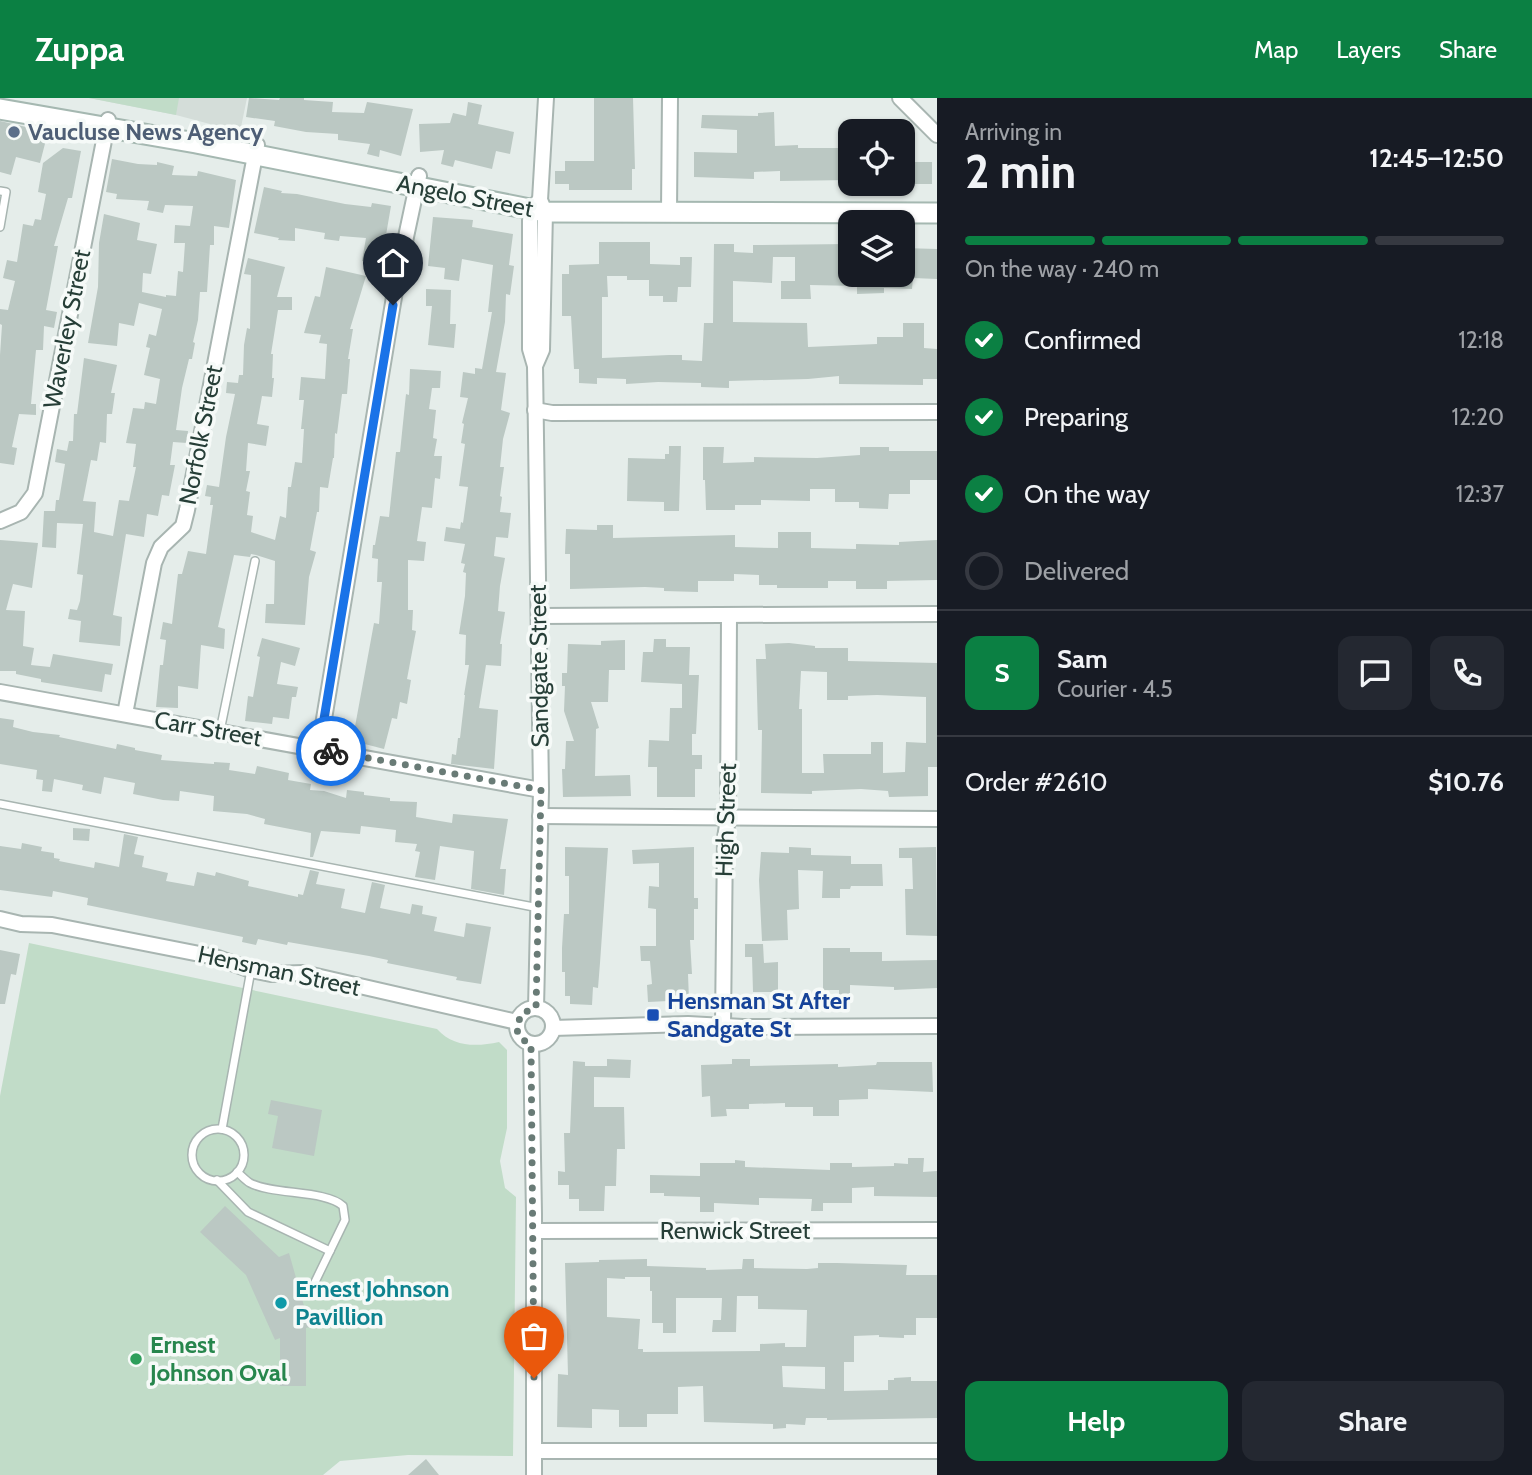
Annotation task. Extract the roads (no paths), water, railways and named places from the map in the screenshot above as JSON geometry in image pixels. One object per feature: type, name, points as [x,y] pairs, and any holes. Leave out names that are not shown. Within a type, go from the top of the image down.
[{"type":"street","name":"Angelo Street","points":[[2,98],[107,124]]},
{"type":"street","name":"Sandgate Street","points":[[536,1008],[541,790],[535,366],[542,350],[539,207],[546,98]]},
{"type":"street","points":[[669,207],[670,98]]},
{"type":"street","points":[[900,98],[937,135]]},
{"type":"street","name":"Angelo Street","points":[[0,109],[107,124],[256,150],[539,207],[937,202]]},
{"type":"street","name":"Waverley Street","points":[[0,521],[20,512],[35,493],[107,124]]},
{"type":"street","name":"Norfolk Street","points":[[125,714],[154,563],[161,547],[183,526],[187,510],[256,150]]},
{"type":"street","points":[[319,749],[397,279],[418,181]]},
{"type":"street","name":"Angelo Street","points":[[669,207],[937,213]]},
{"type":"street","points":[[535,410],[552,413],[937,412]]},
{"type":"street","points":[[539,616],[937,614]]},
{"type":"street","name":"High Street","points":[[723,1025],[729,615]]},
{"type":"street","name":"Carr Street","points":[[0,692],[541,790]]},
{"type":"street","points":[[540,817],[937,819]]},
{"type":"street","name":"Hensman Street","points":[[0,919],[21,925],[52,925],[215,957],[271,974],[303,973],[517,1022]]},
{"type":"street","points":[[536,1008],[547,1012],[553,1022],[553,1028],[548,1039],[531,1044],[518,1034],[517,1022],[522,1013],[536,1008]]},
{"type":"street","points":[[553,1028],[688,1024],[937,1026]]},
{"type":"street","points":[[531,1044],[534,1475]]},
{"type":"street","name":"Renwick Street","points":[[534,1231],[937,1230]]},
{"type":"street","points":[[534,1451],[937,1451]]},
{"type":"lane","points":[[0,191],[6,192],[0,227]]},
{"type":"lane","points":[[220,732],[255,561]]},
{"type":"lane","points":[[0,804],[540,908]]},
{"type":"lane","points":[[222,1129],[251,970]]},
{"type":"lane","points":[[222,1129],[233,1134],[243,1149],[243,1161],[237,1172],[228,1178],[211,1180],[200,1173],[192,1156],[198,1138],[209,1131],[222,1129]]},
{"type":"lane","points":[[237,1172],[249,1182],[266,1188],[338,1202],[343,1206],[345,1220],[315,1282]]},
{"type":"lane","points":[[217,1180],[248,1212],[330,1251]]},
{"type":"place","name":"Vaucluse News Agency","points":[[14,132]]},
{"type":"place","name":"Hensman St After Sandgate St","points":[[653,1015]]},
{"type":"place","name":"Ernest Johnson Pavillion","points":[[281,1303]]},
{"type":"place","name":"Ernest Johnson Oval","points":[[136,1359]]}]
